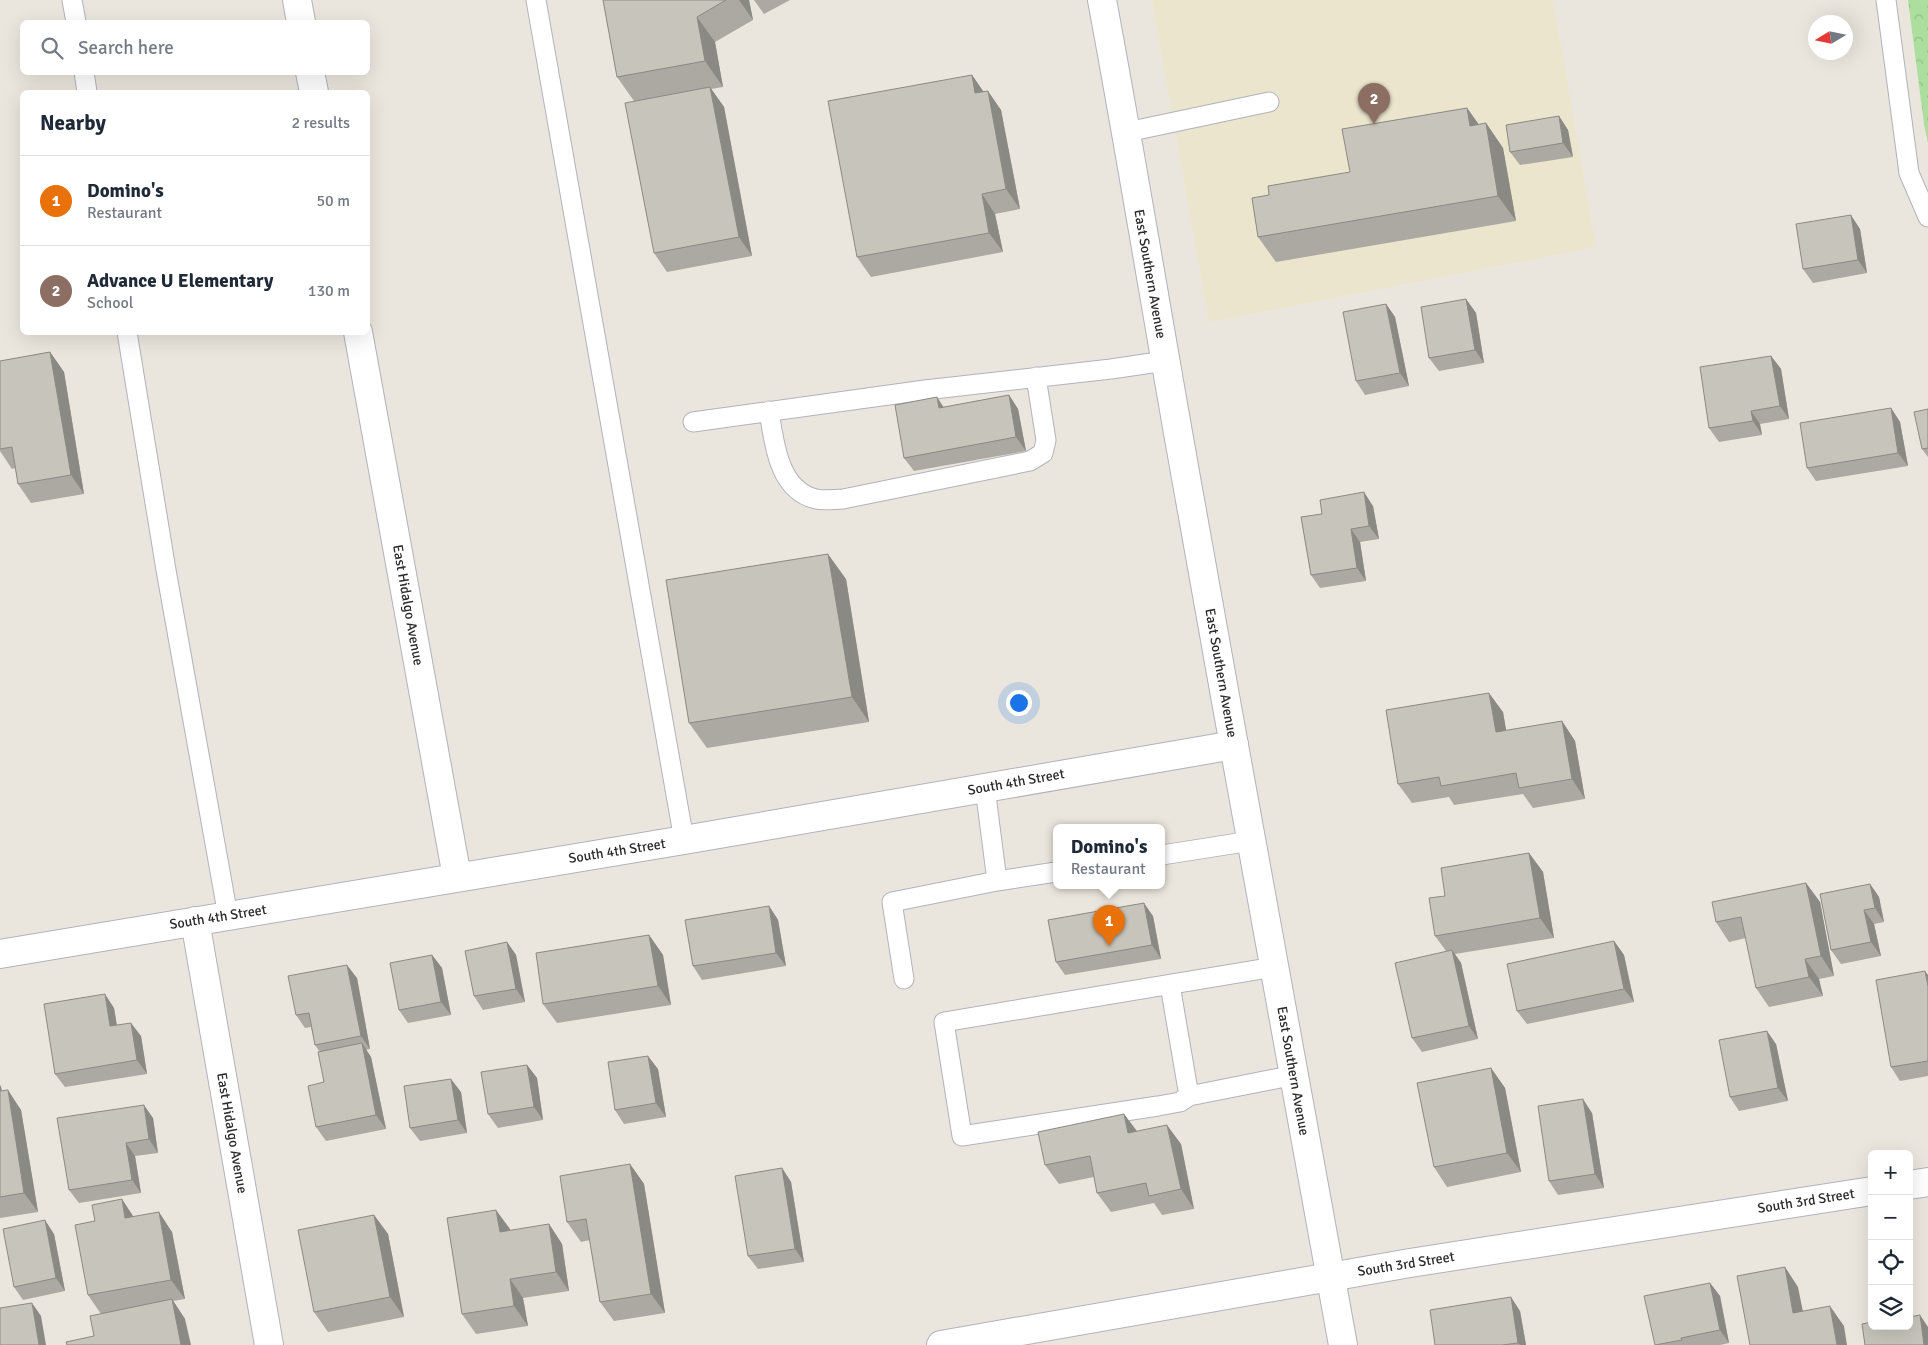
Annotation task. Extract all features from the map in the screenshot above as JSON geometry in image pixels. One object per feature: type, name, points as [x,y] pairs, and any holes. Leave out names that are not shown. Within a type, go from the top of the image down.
[{"type":"street","points":[[297,0],[301,20]]},
{"type":"street","name":"East Southern Avenue","points":[[1102,0],[1127,132],[1165,361],[1251,841],[1343,1345]]},
{"type":"street","points":[[311,75],[314,90]]},
{"type":"street","name":"East Hidalgo Avenue","points":[[359,335],[458,877]]},
{"type":"street","name":"South 4th Street","points":[[0,954],[684,840],[1234,745]]},
{"type":"street","name":"East Hidalgo Avenue","points":[[195,921],[269,1345]]},
{"type":"street","points":[[1913,1184],[1928,1182]]},
{"type":"street","name":"South 3rd Street","points":[[941,1345],[1430,1260],[1868,1192]]},
{"type":"lane","points":[[72,0],[76,20]]},
{"type":"lane","points":[[536,0],[684,840]]},
{"type":"lane","points":[[1886,0],[1909,174],[1928,217]]},
{"type":"lane","points":[[84,75],[87,90]]},
{"type":"lane","points":[[1127,132],[1270,102]]},
{"type":"lane","points":[[127,335],[166,570],[228,916]]},
{"type":"lane","points":[[693,422],[925,390],[1165,361]]},
{"type":"lane","points":[[768,411],[779,460],[788,481],[799,491],[816,499],[843,499],[1030,461],[1043,452],[1046,440],[1036,377]]},
{"type":"lane","points":[[985,788],[997,881]]},
{"type":"lane","points":[[1165,855],[1251,841]]},
{"type":"lane","points":[[904,979],[892,902],[997,881],[1053,872]]},
{"type":"lane","points":[[1274,967],[944,1022],[962,1136],[1180,1102],[1189,1096],[1295,1075]]},
{"type":"lane","points":[[1170,985],[1189,1096]]},
{"type":"shaded area","points":[[1152,0],[1553,0],[1596,247],[1209,322]]},
{"type":"green space","points":[[1908,0],[1928,0],[1928,143],[1924,124]]},
{"type":"building","points":[[603,0],[726,0],[697,17],[705,61],[617,77]]},
{"type":"building","points":[[972,75],[975,93],[988,91],[1006,189],[982,194],[989,233],[857,257],[828,101]]},
{"type":"building","points":[[710,87],[739,237],[654,253],[625,103]]},
{"type":"building","points":[[1467,108],[1470,126],[1486,123],[1498,196],[1258,237],[1252,198],[1269,195],[1268,186],[1350,172],[1342,129]]},
{"type":"building","points":[[1559,116],[1563,143],[1510,152],[1506,125]]},
{"type":"building","points":[[1851,215],[1858,260],[1803,269],[1796,224]]},
{"type":"building","points":[[1466,299],[1475,350],[1429,358],[1421,307]]},
{"type":"building","points":[[1386,304],[1400,373],[1356,381],[1343,312]]},
{"type":"building","points":[[50,352],[71,475],[18,484],[12,447],[0,449],[0,361]]},
{"type":"building","points":[[1771,356],[1780,406],[1751,411],[1753,421],[1709,428],[1700,367]]},
{"type":"building","points":[[1009,395],[1016,437],[904,458],[895,405],[937,397],[939,408]]},
{"type":"building","points":[[1891,408],[1898,453],[1807,468],[1800,423]]},
{"type":"building","points":[[1928,409],[1928,448],[1922,449],[1914,412]]},
{"type":"building","points":[[1364,492],[1369,526],[1351,529],[1357,568],[1311,575],[1301,517],[1322,514],[1320,500]]},
{"type":"building","points":[[828,554],[852,697],[689,723],[666,580]]},
{"type":"building","points":[[1489,693],[1496,732],[1562,721],[1572,779],[1519,788],[1516,773],[1441,786],[1439,777],[1398,784],[1386,710]]},
{"type":"building","points":[[1529,853],[1540,918],[1435,936],[1429,898],[1445,896],[1441,868]]},
{"type":"building","points":[[1806,883],[1821,956],[1805,959],[1809,977],[1756,988],[1741,917],[1716,922],[1712,902]]},
{"type":"building","points":[[1870,884],[1875,908],[1864,910],[1871,942],[1831,950],[1820,894]]},
{"type":"building","points":[[1144,903],[1152,945],[1056,962],[1048,920]]},
{"type":"building","points":[[769,906],[776,953],[693,966],[685,920]]},
{"type":"building","points":[[649,935],[658,986],[543,1004],[536,953]]},
{"type":"building","points":[[1614,941],[1624,989],[1517,1011],[1507,964]]},
{"type":"building","points":[[507,942],[516,989],[474,996],[465,951]]},
{"type":"building","points":[[1452,950],[1469,1026],[1412,1038],[1395,963]]},
{"type":"building","points":[[432,955],[441,1002],[399,1010],[390,963]]},
{"type":"building","points":[[347,965],[361,1036],[315,1045],[309,1013],[296,1015],[288,976]]},
{"type":"building","points":[[1925,971],[1928,986],[1928,1061],[1891,1067],[1876,980]]},
{"type":"building","points":[[105,994],[110,1026],[131,1023],[137,1060],[55,1074],[44,1004]]},
{"type":"building","points":[[1767,1031],[1778,1088],[1730,1097],[1719,1040]]},
{"type":"building","points":[[362,1043],[376,1115],[316,1127],[308,1086],[324,1082],[318,1052]]},
{"type":"building","points":[[648,1056],[656,1103],[615,1110],[608,1062]]},
{"type":"building","points":[[527,1065],[534,1107],[488,1114],[481,1072]]},
{"type":"building","points":[[1491,1068],[1507,1153],[1434,1167],[1417,1083]]},
{"type":"building","points":[[451,1079],[458,1120],[410,1128],[404,1086]]},
{"type":"building","points":[[8,1090],[24,1193],[0,1197],[0,1091]]},
{"type":"building","points":[[1583,1099],[1595,1174],[1549,1181],[1538,1106]]},
{"type":"building","points":[[144,1105],[149,1139],[126,1143],[132,1180],[69,1190],[57,1118]]},
{"type":"building","points":[[1124,1114],[1128,1133],[1167,1125],[1181,1189],[1149,1196],[1146,1183],[1097,1193],[1090,1156],[1045,1165],[1038,1132]]},
{"type":"building","points":[[630,1164],[651,1294],[600,1302],[586,1219],[567,1222],[560,1176]]},
{"type":"building","points":[[782,1168],[795,1249],[748,1256],[735,1176]]},
{"type":"building","points":[[122,1199],[125,1218],[159,1212],[171,1280],[88,1295],[75,1225],[95,1221],[92,1205]]},
{"type":"building","points":[[496,1210],[500,1232],[549,1224],[556,1272],[510,1279],[514,1306],[462,1314],[447,1218]]},
{"type":"building","points":[[374,1215],[390,1297],[314,1312],[298,1230]]},
{"type":"building","points":[[45,1220],[56,1278],[14,1287],[3,1229]]},
{"type":"building","points":[[1785,1267],[1793,1313],[1830,1306],[1837,1345],[1750,1345],[1737,1276]]},
{"type":"building","points":[[1710,1283],[1720,1330],[1655,1345],[1644,1296]]},
{"type":"building","points":[[1511,1297],[1518,1343],[1502,1345],[1435,1345],[1430,1310]]},
{"type":"building","points":[[172,1299],[181,1345],[67,1345],[66,1342],[94,1336],[90,1316]]},
{"type":"building","points":[[32,1303],[39,1345],[0,1345],[0,1308]]},
{"type":"building","points":[[1920,1315],[1924,1345],[1865,1345],[1862,1324],[1868,1323],[1868,1330],[1913,1330],[1913,1316]]},
{"type":"place","name":"Advance U Elementary","points":[[1374,124]]},
{"type":"place","name":"Domino's","points":[[1109,946]]}]
